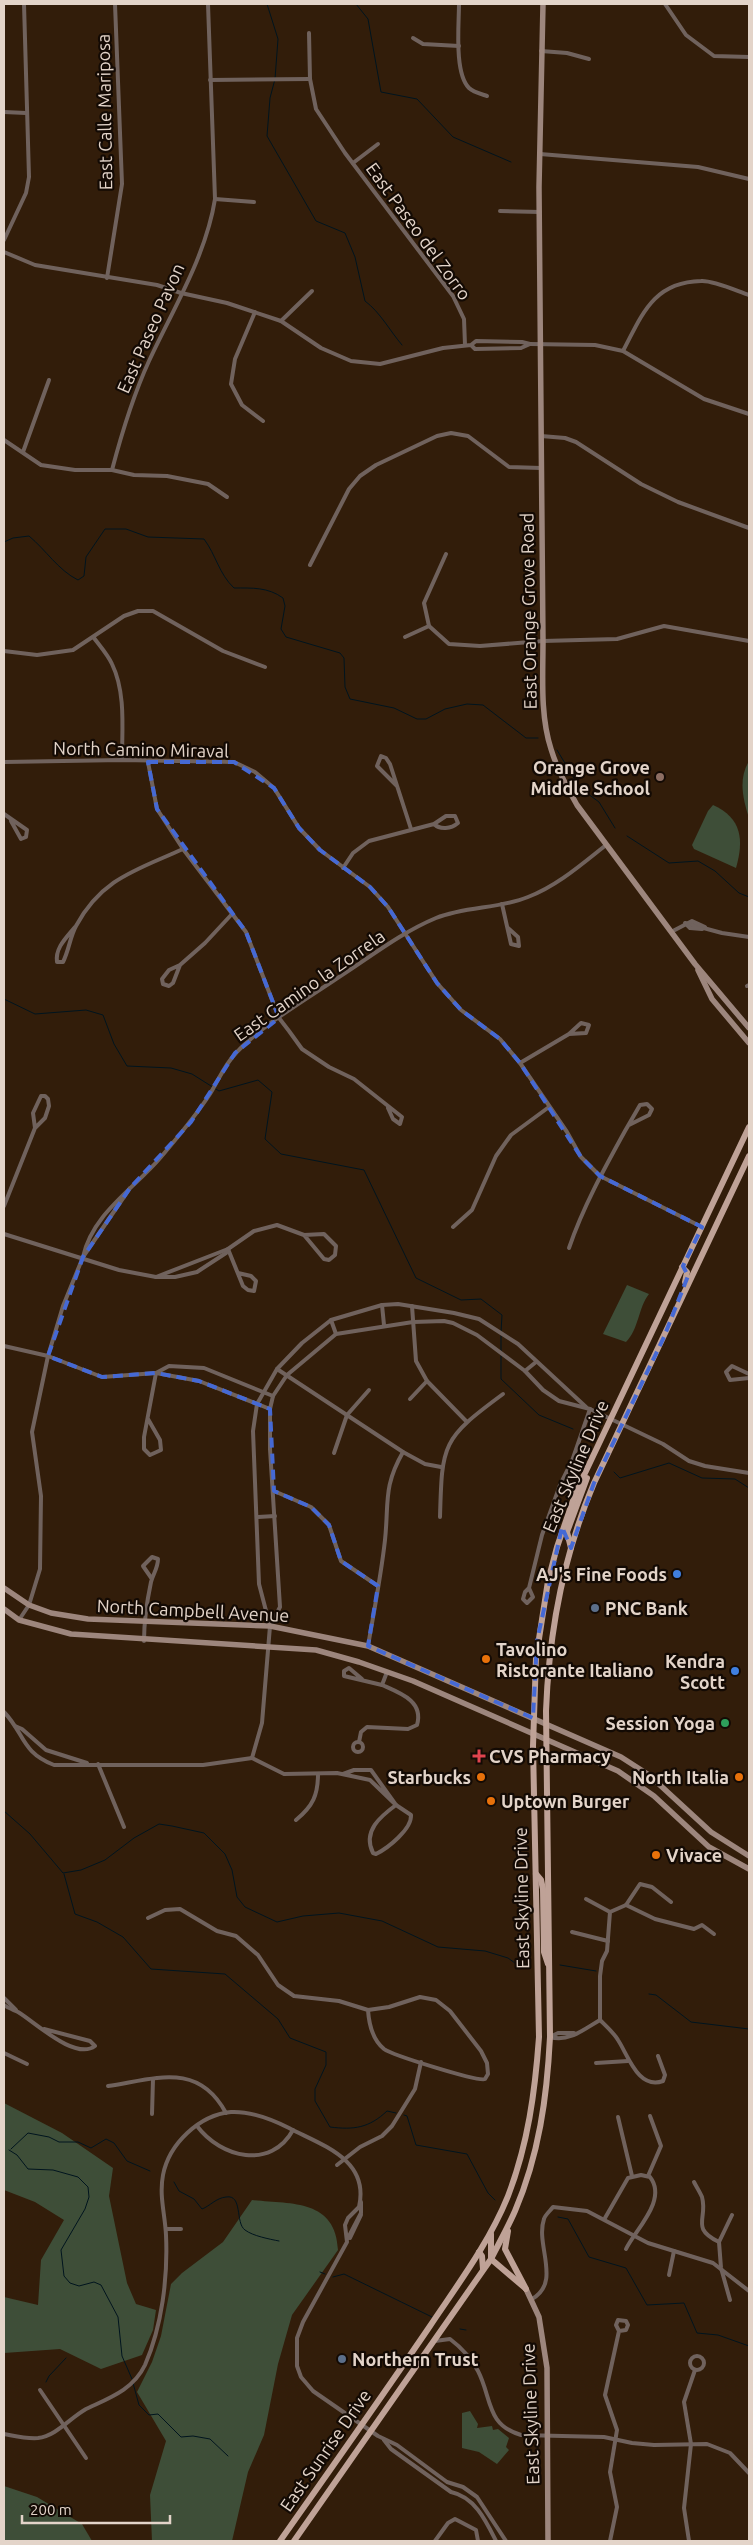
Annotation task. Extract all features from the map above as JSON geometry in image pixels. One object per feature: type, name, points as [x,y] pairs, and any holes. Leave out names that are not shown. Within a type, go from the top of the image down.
[{"type":"main road","name":"East Orange Grove Road","points":[[543,4],[540,154],[541,468],[544,706],[550,748],[562,779],[606,845],[695,964],[749,1028]]},
{"type":"main road","name":"East Orange Grove Road","points":[[695,964],[712,999],[749,1043]]},
{"type":"main road","name":"East Skyline Drive","points":[[479,2252],[507,2198],[526,2140],[536,2089],[539,2037],[533,1718],[537,1641],[548,1581],[567,1516],[595,1450],[749,1127]]},
{"type":"main road","name":"East Skyline Drive","points":[[490,2259],[512,2217],[530,2168],[541,2127],[548,2079],[550,1970],[546,1724],[548,1671],[553,1624],[571,1548],[586,1504],[749,1156]]},
{"type":"main road","points":[[664,1337],[668,1318],[688,1276],[688,1272],[682,1267]]},
{"type":"main road","points":[[571,1548],[567,1532],[595,1450]]},
{"type":"main road","name":"North Campbell Avenue","points":[[4,1588],[29,1605],[51,1613],[88,1619],[270,1626],[368,1646],[621,1757],[642,1770],[711,1832],[749,1856]]},
{"type":"main road","name":"North Campbell Avenue","points":[[4,1609],[19,1620],[71,1634],[144,1641],[316,1650],[388,1672],[533,1733],[610,1768],[636,1783],[709,1847],[749,1868]]},
{"type":"main road","points":[[536,1874],[541,1880],[543,1888],[544,1952],[550,1970]]},
{"type":"main road","points":[[512,2217],[505,2249],[526,2289]]},
{"type":"main road","points":[[491,2230],[490,2259],[526,2289]]},
{"type":"main road","points":[[479,2252],[482,2256],[483,2269]]},
{"type":"main road","name":"East Sunrise Drive","points":[[280,2541],[479,2252]]},
{"type":"main road","name":"East Sunrise Drive","points":[[294,2541],[490,2259]]},
{"type":"main road","name":"East Skyline Drive","points":[[526,2289],[532,2299],[544,2340],[548,2436],[548,2541]]},
{"type":"street","points":[[4,240],[26,193],[29,176],[24,4]]},
{"type":"street","name":"East Calle Mariposa","points":[[107,278],[122,184],[115,4]]},
{"type":"street","name":"East Paseo Pavon","points":[[112,470],[128,412],[203,246],[212,220],[215,199],[208,4]]},
{"type":"street","points":[[459,4],[460,66],[464,82],[470,90],[487,96]]},
{"type":"street","points":[[665,4],[686,36],[714,56],[749,57]]},
{"type":"street","name":"East Paseo del Zorro","points":[[309,33],[310,79],[316,109],[353,163],[453,296],[464,319],[465,345]]},
{"type":"street","points":[[413,38],[423,44],[460,46]]},
{"type":"street","points":[[541,52],[567,53],[589,59]]},
{"type":"street","points":[[210,80],[310,79]]},
{"type":"street","points":[[4,112],[26,113]]},
{"type":"street","name":"East Paseo del Zorro","points":[[353,163],[378,144]]},
{"type":"street","points":[[540,154],[698,166],[749,179]]},
{"type":"street","points":[[215,199],[254,202]]},
{"type":"street","points":[[500,212],[540,212]]},
{"type":"street","points":[[4,252],[34,264],[107,278],[157,285],[181,293],[227,303],[282,321],[321,348],[351,361],[380,364],[471,345],[476,342],[595,345],[623,351],[704,399],[749,414]]},
{"type":"street","points":[[623,351],[647,305],[669,287],[702,280],[749,295]]},
{"type":"street","points":[[282,321],[312,291]]},
{"type":"street","points":[[255,312],[235,359],[231,384],[242,405],[263,421]]},
{"type":"street","points":[[471,345],[475,348],[521,348],[530,344]]},
{"type":"street","points":[[23,452],[49,380]]},
{"type":"street","points":[[310,565],[349,489],[360,476],[376,465],[437,436],[450,433],[468,436],[509,467],[541,468]]},
{"type":"street","points":[[541,436],[565,438],[576,442],[641,484],[678,502],[749,528]]},
{"type":"street","points":[[4,440],[41,465],[75,470],[112,470],[208,484],[227,496]]},
{"type":"street","points":[[446,554],[424,603],[429,626],[449,644],[480,646],[543,641],[617,639],[664,626],[749,641]]},
{"type":"street","points":[[4,651],[53,654],[73,650],[94,638],[124,616],[138,611],[153,611],[223,651],[265,666]]},
{"type":"street","points":[[405,637],[429,626]]},
{"type":"street","points":[[94,638],[111,662],[119,681],[122,711],[122,760]]},
{"type":"street","points":[[397,786],[378,766],[381,756],[386,758],[390,764],[411,829]]},
{"type":"street","name":"North Camino Miraval","points":[[4,762],[122,760],[148,762],[234,762],[255,772],[274,788],[305,834],[320,850],[370,887],[388,907],[437,983],[456,1005],[500,1039],[520,1063],[567,1132],[581,1157],[600,1176],[702,1227]]},
{"type":"street","points":[[148,762],[158,809],[183,849],[246,932],[279,1018],[302,1050],[372,1091],[388,1108]]},
{"type":"street","points":[[4,814],[11,821],[27,830],[26,838],[21,839],[18,836],[11,821]]},
{"type":"street","points":[[343,868],[353,853],[369,841],[434,824],[446,816],[455,816],[458,819],[458,823],[447,828],[434,824]]},
{"type":"street","name":"East Camino la Zorrela","points":[[19,1620],[29,1605],[40,1569],[41,1496],[32,1432],[48,1356],[63,1306],[83,1257],[86,1244],[108,1210],[159,1160],[191,1122],[235,1053],[279,1018],[406,933],[436,918],[462,909],[502,904],[528,898],[558,882],[606,845]]},
{"type":"street","points":[[75,927],[69,952],[63,962],[57,962],[56,955],[61,943],[75,927],[91,903],[114,880],[183,849]]},
{"type":"street","points":[[502,904],[511,944],[519,946],[518,937],[508,928]]},
{"type":"street","points":[[180,964],[173,983],[169,986],[163,984],[164,973],[180,964],[205,943],[232,914]]},
{"type":"street","points":[[671,932],[685,923],[695,921],[706,928]]},
{"type":"street","points":[[685,923],[693,930],[706,928],[749,937]]},
{"type":"street","points":[[520,1063],[569,1034],[581,1023],[589,1025],[586,1033],[569,1034]]},
{"type":"street","points":[[4,1206],[35,1128],[45,1118],[49,1106],[48,1099],[45,1096],[41,1096],[33,1113],[35,1128]]},
{"type":"street","points":[[569,1248],[578,1220],[600,1176],[640,1105],[647,1104],[652,1109],[649,1115],[629,1125]]},
{"type":"street","points":[[454,1227],[472,1210],[496,1156],[511,1134],[549,1107]]},
{"type":"street","points":[[156,1277],[228,1249],[254,1231],[277,1225],[304,1236],[324,1259],[329,1260],[335,1255],[336,1246],[329,1237],[324,1234],[304,1236]]},
{"type":"street","points":[[4,1234],[83,1257],[119,1270],[156,1277],[175,1278],[198,1272],[226,1253],[228,1249]]},
{"type":"street","points":[[228,1249],[243,1286],[248,1290],[254,1291],[256,1281],[251,1276],[238,1273]]},
{"type":"street","points":[[252,1758],[262,1723],[270,1626],[259,1584],[258,1517],[253,1431],[257,1404],[277,1369],[302,1343],[331,1320],[382,1305],[412,1306],[478,1320],[518,1344],[588,1408]]},
{"type":"street","points":[[382,1305],[384,1325]]},
{"type":"street","points":[[412,1306],[416,1361],[427,1381],[466,1421]]},
{"type":"street","points":[[331,1320],[336,1334]]},
{"type":"street","points":[[270,1626],[280,1607],[270,1449],[270,1409],[273,1396],[287,1376],[336,1334],[384,1325],[413,1322],[444,1321],[463,1326],[525,1371],[550,1396],[566,1404],[588,1408],[610,1418],[663,1444],[689,1461],[705,1466],[749,1473]]},
{"type":"street","points":[[4,1346],[48,1356],[102,1377],[156,1373],[199,1382],[270,1409]]},
{"type":"street","points":[[525,1371],[536,1362]]},
{"type":"street","points":[[156,1373],[169,1366],[204,1368],[273,1396]]},
{"type":"street","points":[[749,1374],[732,1366],[726,1372],[730,1380],[749,1378]]},
{"type":"street","points":[[277,1369],[403,1452],[426,1464],[441,1466]]},
{"type":"street","points":[[148,1419],[160,1440],[161,1450],[150,1454],[144,1449],[144,1437],[156,1373]]},
{"type":"street","points":[[410,1399],[427,1381]]},
{"type":"street","points":[[334,1453],[346,1415],[370,1390]]},
{"type":"street","points":[[440,1518],[441,1466],[445,1451],[466,1421],[503,1394]]},
{"type":"street","points":[[529,1588],[542,1535],[560,1485],[572,1461],[588,1408]]},
{"type":"street","points":[[368,1646],[385,1540],[388,1486],[391,1473],[403,1452]]},
{"type":"street","points":[[274,1492],[312,1507],[329,1524],[341,1561],[378,1586]]},
{"type":"street","points":[[258,1517],[275,1516]]},
{"type":"street","points":[[144,1641],[144,1621],[152,1580],[158,1566],[158,1559],[152,1557],[143,1566],[152,1580]]},
{"type":"street","points":[[382,1685],[388,1672]]},
{"type":"street","points":[[360,1742],[361,1732],[367,1726],[408,1729],[417,1725],[418,1710],[412,1701],[382,1685],[362,1679]]},
{"type":"street","points":[[4,1712],[15,1726],[26,1747],[41,1760],[63,1766],[87,1764],[203,1765],[252,1758],[284,1774],[343,1774],[374,1780]]},
{"type":"street","points":[[15,1726],[22,1729],[46,1750],[87,1764]]},
{"type":"street","points":[[98,1764],[124,1827]]},
{"type":"street","points":[[343,1774],[354,1770],[371,1770],[374,1780],[396,1804],[411,1815],[411,1820],[383,1850],[376,1854],[373,1853],[370,1844],[374,1825],[380,1816],[396,1804]]},
{"type":"street","points":[[296,1820],[313,1802],[318,1790],[318,1774]]},
{"type":"street","points":[[610,1912],[626,1905],[640,1884],[652,1887],[671,1902]]},
{"type":"street","points":[[586,1899],[610,1912]]},
{"type":"street","points":[[626,1905],[654,1919],[694,1929],[702,1926],[714,1934]]},
{"type":"street","points":[[148,1918],[165,1910],[180,1908],[217,1931],[231,1934],[244,1942],[258,1955],[270,1976],[286,1992],[294,1996],[352,2004],[368,2010],[389,2007],[420,1997],[436,2000],[450,2011],[481,2051],[489,2069],[488,2077],[476,2080],[393,2055],[380,2044],[373,2034],[368,2010]]},
{"type":"street","points":[[610,1912],[608,1941],[600,1976],[600,2020],[618,2039],[628,2062],[647,2080],[658,2083],[666,2075],[658,2056]]},
{"type":"street","points":[[572,1932],[608,1941]]},
{"type":"street","points":[[4,1998],[18,2012]]},
{"type":"street","points":[[4,2005],[44,2029],[51,2037],[79,2049],[90,2049],[95,2046],[90,2041],[44,2029]]},
{"type":"street","points":[[539,2037],[550,2037],[558,2033],[574,2034],[600,2020]]},
{"type":"street","points":[[4,2053],[28,2064]]},
{"type":"street","points":[[337,2165],[360,2147],[382,2136],[392,2126],[414,2089],[421,2062]]},
{"type":"street","points":[[596,2063],[628,2062]]},
{"type":"street","points":[[108,2086],[176,2076],[195,2081],[217,2097],[226,2113]]},
{"type":"street","points":[[152,2114],[153,2079]]},
{"type":"street","points":[[4,2434],[39,2438],[52,2433],[85,2410],[118,2394],[132,2384],[144,2366],[154,2340],[163,2295],[166,2229],[160,2194],[166,2165],[184,2135],[197,2126],[226,2113],[255,2114],[328,2146],[344,2159],[360,2183],[361,2214],[303,2322],[295,2350],[296,2366],[305,2382],[313,2391],[384,2440],[391,2449],[451,2492],[460,2494],[472,2502],[496,2541]]},
{"type":"street","points":[[648,2176],[661,2146],[650,2116]]},
{"type":"street","points":[[618,2117],[632,2176]]},
{"type":"street","points":[[197,2126],[212,2143],[228,2152],[241,2155],[261,2153],[276,2148],[288,2139],[292,2130]]},
{"type":"street","points":[[605,2218],[628,2178],[632,2176],[648,2176],[653,2181],[656,2194],[654,2201],[635,2237],[626,2249]]},
{"type":"street","points":[[694,2182],[702,2197],[700,2219],[702,2229],[708,2236],[719,2242]]},
{"type":"street","points":[[347,2242],[345,2226],[348,2218],[358,2209],[361,2199]]},
{"type":"street","points":[[532,2299],[543,2292],[546,2280],[543,2220],[553,2207],[587,2211],[605,2218],[635,2237],[721,2268],[749,2291]]},
{"type":"street","points":[[730,2300],[721,2268],[722,2253],[719,2242],[732,2215]]},
{"type":"street","points":[[166,2229],[181,2229]]},
{"type":"street","points":[[669,2275],[674,2251]]},
{"type":"street","points":[[610,2541],[616,2512],[610,2472],[617,2430],[605,2394],[619,2331]]},
{"type":"street","points":[[433,2342],[450,2339],[465,2351],[483,2382],[490,2410],[497,2421],[510,2432],[521,2436],[617,2438],[632,2443],[646,2444],[707,2444],[730,2453],[749,2473]]},
{"type":"street","points":[[689,2541],[684,2508],[691,2444],[684,2402],[695,2370]]},
{"type":"street","points":[[40,2390],[86,2458]]},
{"type":"street","points":[[384,2440],[397,2444],[440,2478],[463,2487],[477,2497],[506,2541]]},
{"type":"street","points":[[435,2541],[448,2522],[455,2519],[476,2530],[478,2541]]},
{"type":"highlighted area","points":[[148,762],[234,762],[274,788],[299,828],[320,850],[370,887],[388,907],[437,983],[461,1010],[500,1039],[520,1063],[581,1157],[600,1176],[702,1227],[683,1266],[688,1276],[664,1337],[594,1483],[571,1548],[562,1527],[537,1641],[533,1718],[368,1646],[378,1586],[341,1561],[329,1525],[311,1507],[274,1491],[270,1409],[199,1381],[156,1373],[102,1377],[48,1356],[83,1257],[130,1188],[191,1122],[235,1053],[279,1018],[246,932],[157,809]]},
{"type":"green space","points":[[749,761],[749,818],[743,796],[743,782]]},
{"type":"green space","points":[[713,805],[730,816],[738,831],[740,848],[736,868],[694,849],[692,845],[708,811]]},
{"type":"green space","points":[[627,1285],[649,1294],[634,1331],[626,1342],[603,1334]]},
{"type":"green space","points":[[4,2103],[62,2133],[113,2168],[109,2196],[127,2283],[136,2304],[156,2310],[153,2330],[142,2355],[101,2369],[60,2349],[4,2353],[4,2297],[38,2305],[41,2260],[64,2220],[35,2202],[4,2190]]},
{"type":"green space","points":[[252,2200],[296,2204],[309,2207],[320,2213],[329,2221],[335,2233],[338,2250],[292,2315],[278,2364],[264,2435],[248,2472],[232,2541],[152,2541],[150,2495],[166,2441],[137,2392],[152,2362],[161,2336],[171,2284],[182,2273],[223,2242]]},
{"type":"green space","points":[[470,2411],[478,2424],[477,2428],[492,2426],[493,2430],[498,2429],[509,2438],[506,2447],[509,2450],[497,2464],[479,2452],[462,2448],[462,2413]]},
{"type":"green space","points":[[4,2486],[37,2497],[82,2524],[92,2541],[4,2541]]},
{"type":"waterway","points":[[267,4],[278,39],[275,79],[270,98],[267,136],[316,221],[345,233],[355,257],[365,301],[380,316],[402,345]]},
{"type":"waterway","points":[[356,4],[368,19],[381,92],[417,99],[453,137],[511,162]]},
{"type":"waterway","points":[[4,542],[13,538],[29,536],[64,571],[78,580],[84,576],[86,557],[105,529],[126,529],[148,537],[204,539],[221,571],[234,588],[266,590],[283,598],[285,606],[281,629],[286,637],[340,653],[344,658],[345,687],[350,699],[394,708],[417,719],[426,719],[445,709],[467,704],[483,705],[526,738],[538,738]]},
{"type":"waterway","points":[[557,750],[580,788],[599,802],[615,828]]},
{"type":"waterway","points":[[627,836],[669,863],[698,861],[715,871],[739,893],[749,897]]},
{"type":"waterway","points":[[4,999],[35,1014],[86,1010],[103,1015],[114,1044],[127,1066],[171,1068],[192,1074],[219,1091],[258,1080],[272,1092],[265,1139],[281,1154],[364,1170],[416,1278],[461,1300],[481,1299],[502,1315],[501,1332]]},
{"type":"waterway","points":[[501,1336],[501,1352]]},
{"type":"waterway","points":[[501,1356],[501,1379],[539,1415],[573,1429]]},
{"type":"waterway","points":[[614,1472],[620,1478],[669,1463],[702,1478],[735,1479],[749,1488]]},
{"type":"waterway","points":[[4,1811],[30,1834],[63,1873],[81,1870],[105,1860],[134,1838],[159,1824],[172,1826],[204,1833],[225,1854],[232,1870],[237,1897],[245,1907],[277,1922],[303,1916],[339,1913],[382,1921],[438,1947],[485,1951],[508,1958],[519,1966],[525,1967]]},
{"type":"waterway","points":[[64,1874],[75,1914],[97,1922],[123,1937],[151,1969],[225,1974],[278,2019],[290,2038],[326,2052],[326,2065],[315,2089],[315,2101],[330,2127],[354,2128],[374,2121],[387,2111],[396,2113]]},
{"type":"waterway","points":[[560,1965],[596,1971]]},
{"type":"waterway","points":[[649,1994],[656,1995],[691,2022],[749,2029]]},
{"type":"waterway","points":[[404,2115],[407,2116],[416,2145],[467,2154],[488,2193],[495,2200]]},
{"type":"waterway","points":[[11,2149],[28,2133],[49,2137],[59,2142],[78,2142],[91,2148],[106,2139],[114,2143],[127,2161],[150,2171]]},
{"type":"waterway","points":[[9,2150],[17,2155],[28,2169],[53,2170],[78,2177],[88,2187],[89,2197],[85,2209],[61,2250],[64,2276],[70,2283],[79,2286],[94,2282],[101,2285],[118,2317],[122,2356],[132,2379]]},
{"type":"waterway","points":[[174,2182],[179,2191],[194,2199],[202,2209],[219,2199],[231,2197],[237,2204],[240,2221],[245,2230],[257,2236],[279,2241]]},
{"type":"waterway","points":[[558,2217],[568,2219],[589,2257],[626,2268],[647,2305],[684,2303],[697,2333],[718,2335],[749,2346]]},
{"type":"waterway","points":[[320,2272],[325,2274]]},
{"type":"waterway","points":[[333,2277],[344,2274],[432,2317]]},
{"type":"waterway","points":[[460,2329],[466,2330]]},
{"type":"waterway","points":[[46,2382],[49,2376],[66,2358]]},
{"type":"waterway","points":[[133,2383],[139,2405],[149,2415],[158,2414],[181,2437],[193,2436],[210,2439],[228,2456]]},
{"type":"place","name":"Orange Grove Middle School","points":[[660,777]]},
{"type":"place","name":"AJ's Fine Foods","points":[[677,1574]]},
{"type":"place","name":"PNC Bank","points":[[595,1608]]},
{"type":"place","name":"Tavolino Ristorante Italiano","points":[[486,1659]]},
{"type":"place","name":"Kendra Scott","points":[[735,1671]]},
{"type":"place","name":"Session Yoga","points":[[725,1723]]},
{"type":"place","name":"CVS Pharmacy","points":[[479,1756]]},
{"type":"place","name":"Starbucks","points":[[481,1777]]},
{"type":"place","name":"North Italia","points":[[739,1777]]},
{"type":"place","name":"Uptown Burger","points":[[491,1801]]},
{"type":"place","name":"Vivace","points":[[656,1855]]},
{"type":"place","name":"Northern Trust","points":[[342,2359]]}]
